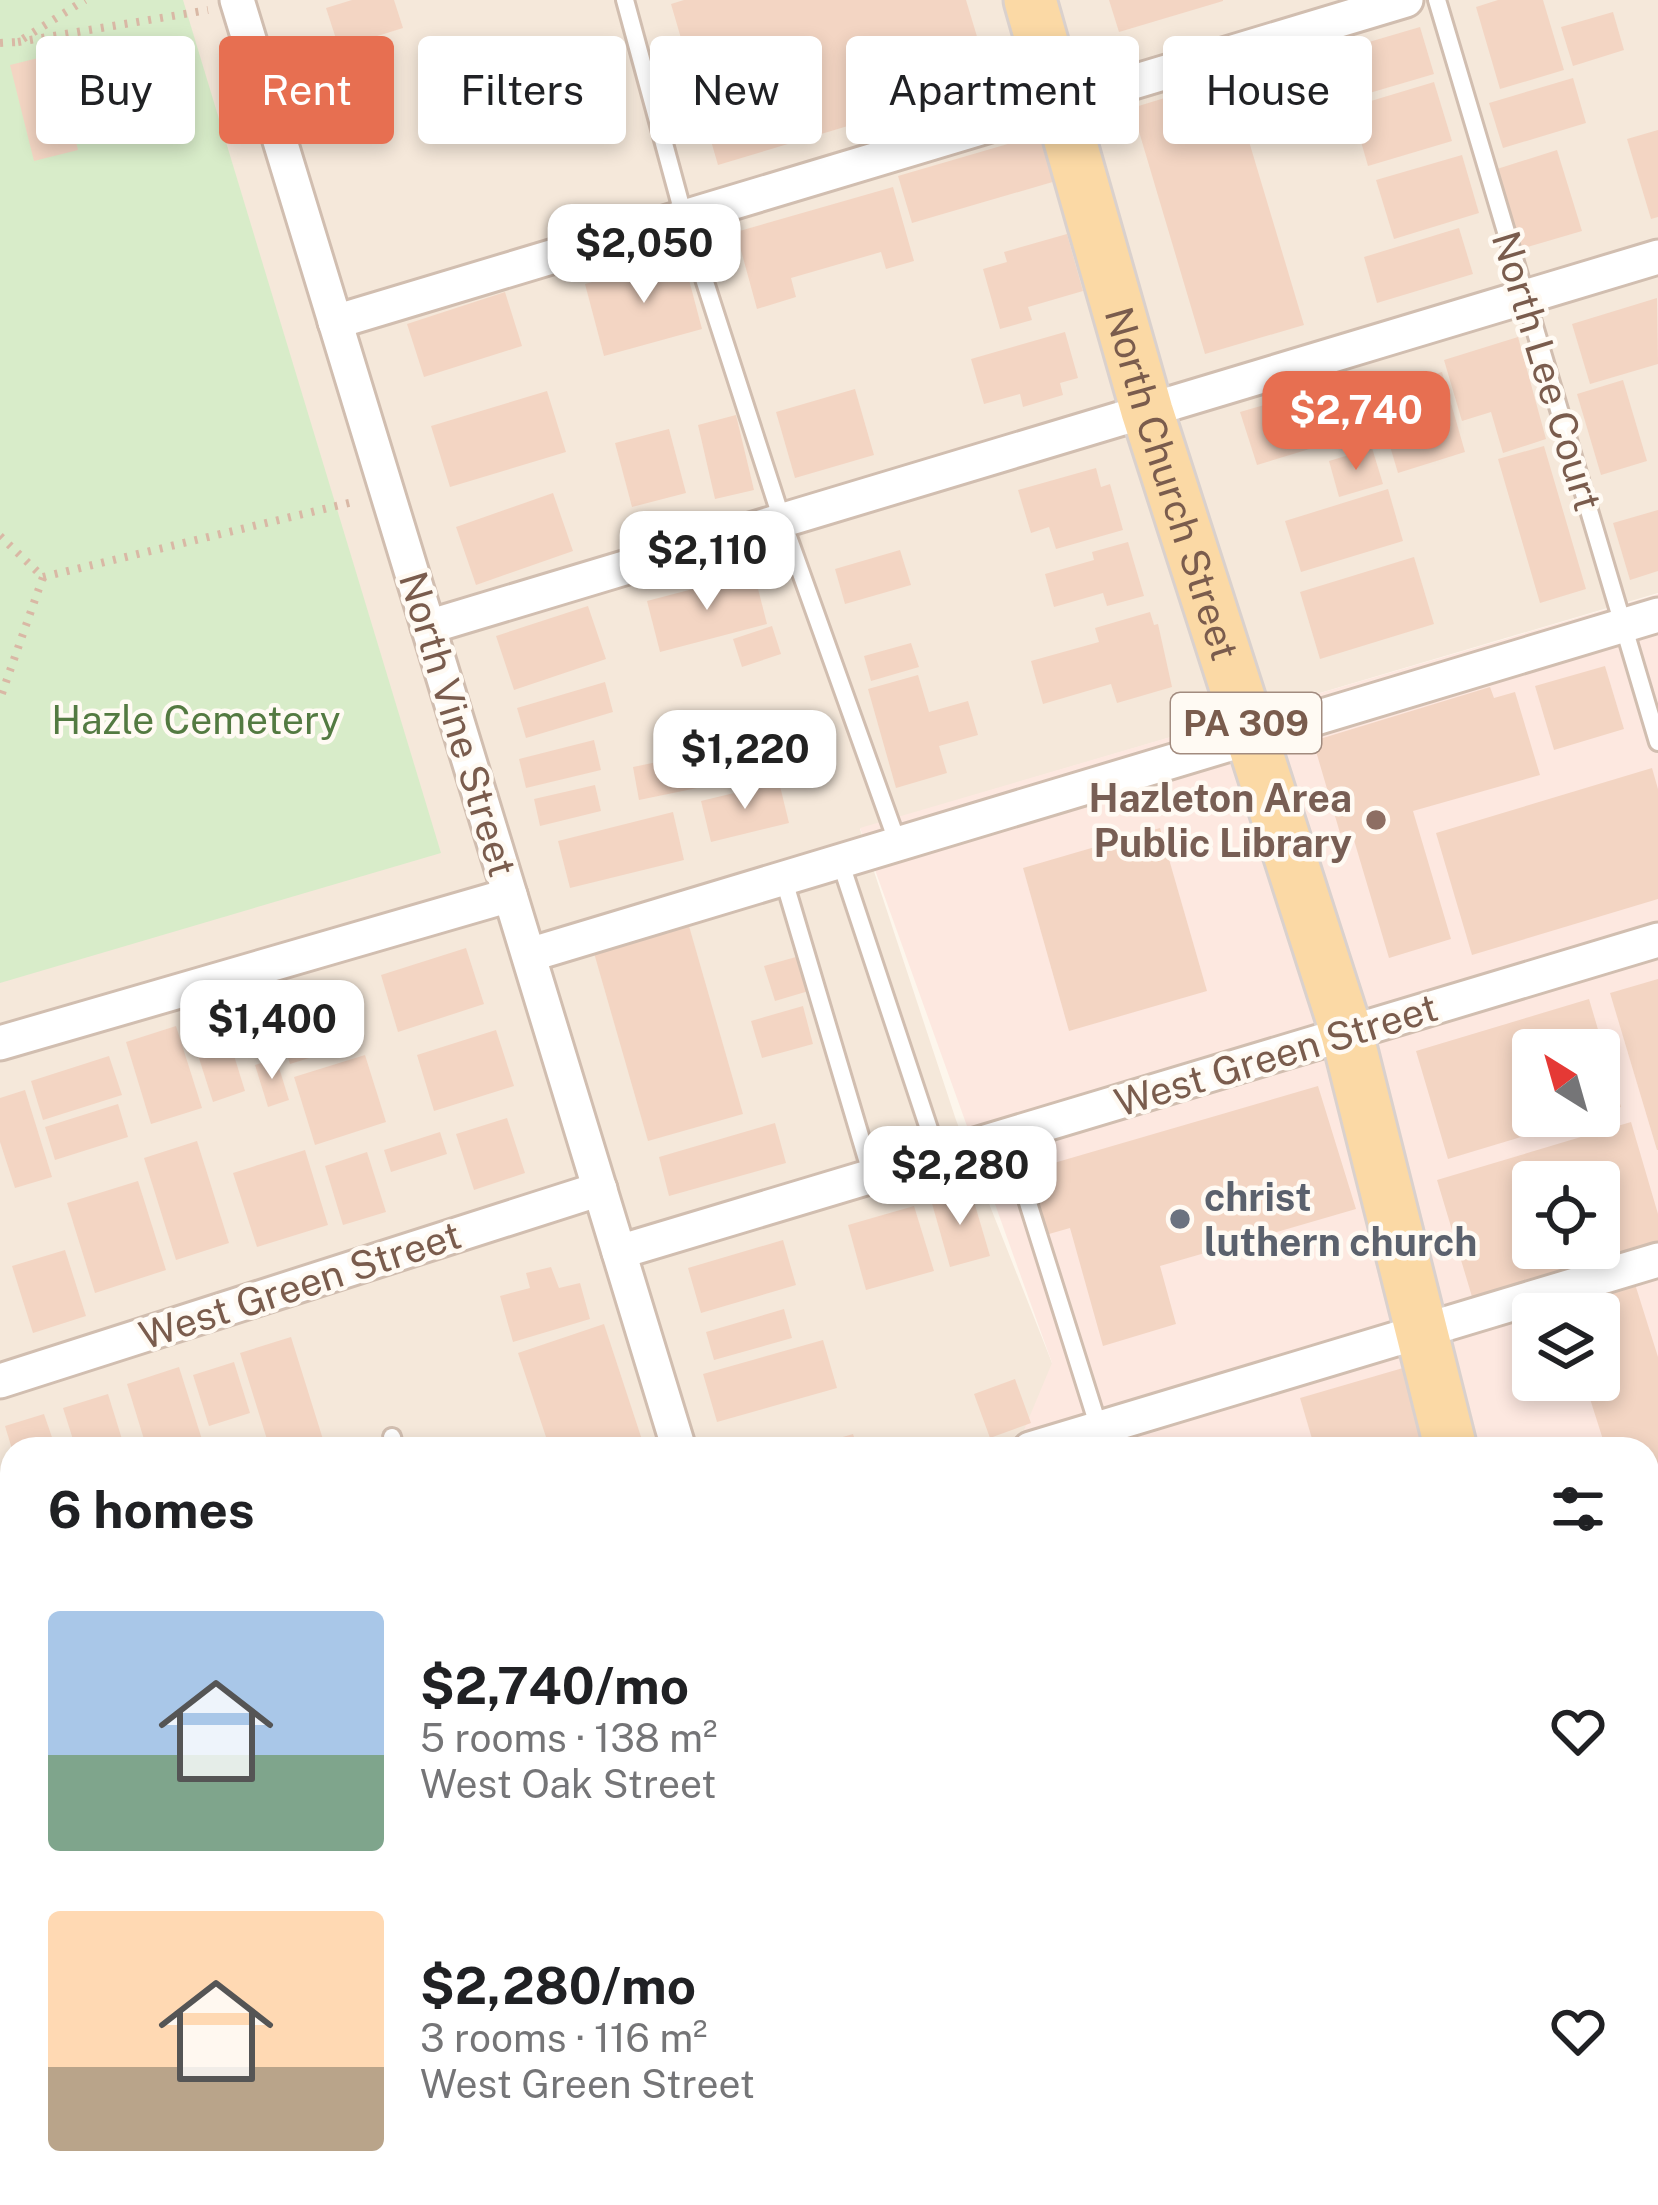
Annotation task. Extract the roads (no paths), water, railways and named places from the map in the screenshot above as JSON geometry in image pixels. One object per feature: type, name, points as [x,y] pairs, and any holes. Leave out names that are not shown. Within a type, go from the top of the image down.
[{"type":"main road","name":"North Church Street","points":[[1030,0],[1040,36]]},
{"type":"main road","name":"North Church Street","points":[[1071,144],[1147,411],[1347,1034],[1448,1437]]},
{"type":"street","points":[[1139,80],[1406,0]]},
{"type":"street","name":"North Vine Street","points":[[244,2],[335,322],[675,1437]]},
{"type":"street","points":[[335,322],[927,144]]},
{"type":"street","points":[[428,627],[1658,257]]},
{"type":"street","points":[[529,955],[1658,616]]},
{"type":"street","points":[[0,1043],[510,895]]},
{"type":"street","name":"West Green Street","points":[[619,1252],[1658,940]]},
{"type":"street","name":"West Green Street","points":[[0,1381],[600,1189]]},
{"type":"street","points":[[1069,1437],[1658,1260]]},
{"type":"lane","points":[[626,0],[684,217],[782,520],[898,844]]},
{"type":"lane","name":"North Lee Court","points":[[1437,0],[1658,742]]},
{"type":"lane","points":[[840,861],[938,1156]]},
{"type":"lane","points":[[782,876],[872,1176]]},
{"type":"lane","points":[[1006,1136],[1099,1428]]},
{"type":"place","name":"Hazleton Area Public Library","points":[[1376,820]]},
{"type":"place","name":"christ luthern church","points":[[1180,1219]]},
{"type":"park label","name":"Hazle Cemetery","points":[[196,720]]}]
